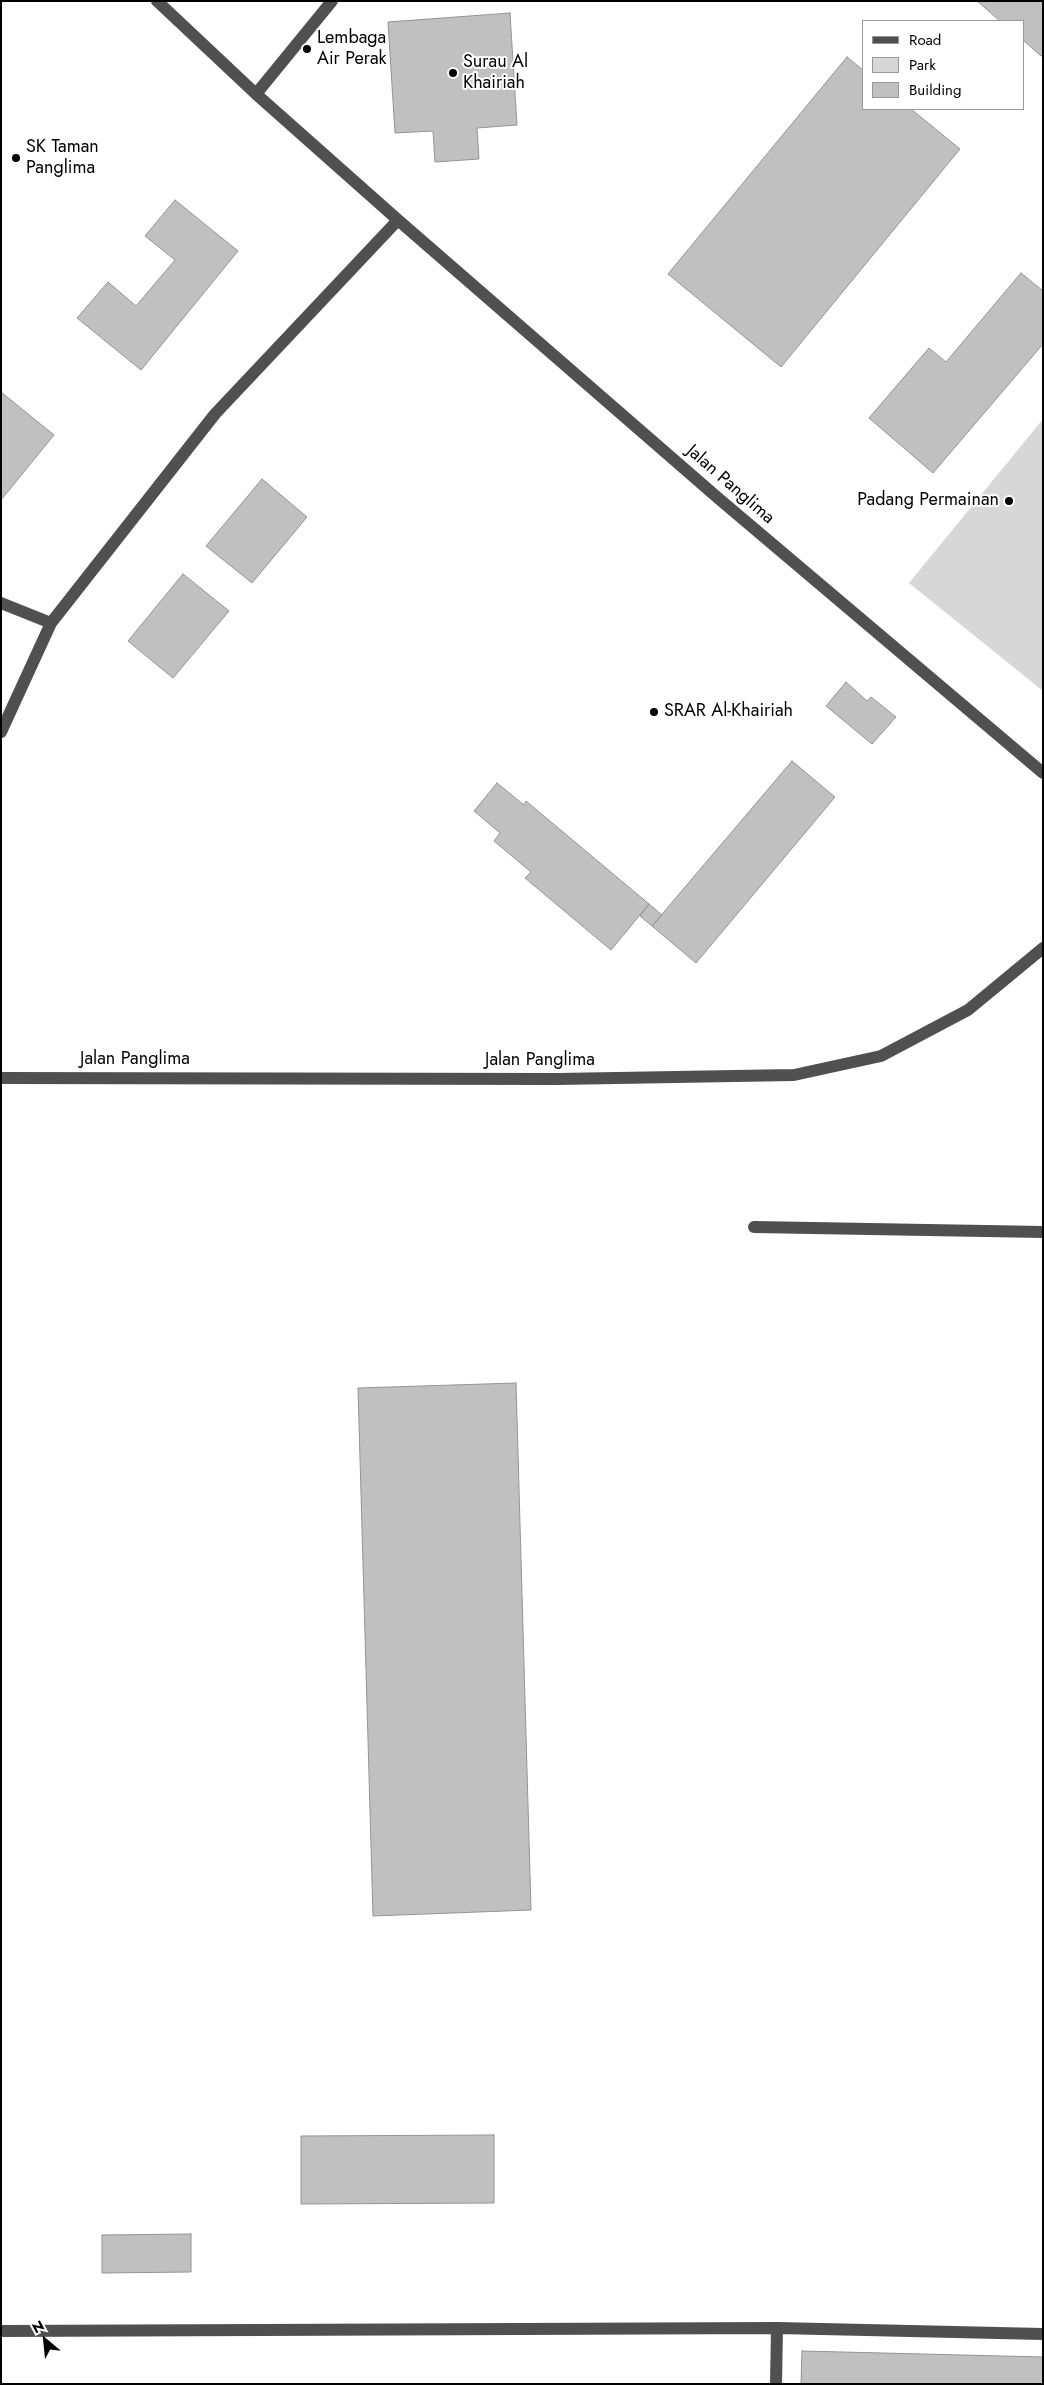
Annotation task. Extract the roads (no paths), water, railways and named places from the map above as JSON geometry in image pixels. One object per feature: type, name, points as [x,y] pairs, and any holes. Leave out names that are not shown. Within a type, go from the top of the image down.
[{"type":"street","name":"Jalan Panglima","points":[[157,1],[256,94],[398,220],[718,498],[1043,773]]},
{"type":"street","points":[[256,94],[332,1]]},
{"type":"street","points":[[1,732],[51,623],[215,414],[398,220]]},
{"type":"street","points":[[1,603],[51,623]]},
{"type":"street","name":"Jalan Panglima","points":[[1,1078],[557,1079],[794,1075],[881,1056],[968,1010],[1043,948]]},
{"type":"street","points":[[754,1227],[1043,1232]]},
{"type":"street","points":[[1,2331],[777,2328],[1043,2334]]},
{"type":"street","points":[[776,2384],[777,2328]]},
{"type":"place","name":"Lembaga Air Perak","points":[[307,49]]},
{"type":"place","name":"Surau Al Khairiah","points":[[453,73]]},
{"type":"place","name":"SK Taman Panglima","points":[[16,158]]},
{"type":"place","name":"Padang Permainan","points":[[1009,501]]},
{"type":"place","name":"SRAR Al-Khairiah","points":[[654,712]]}]
